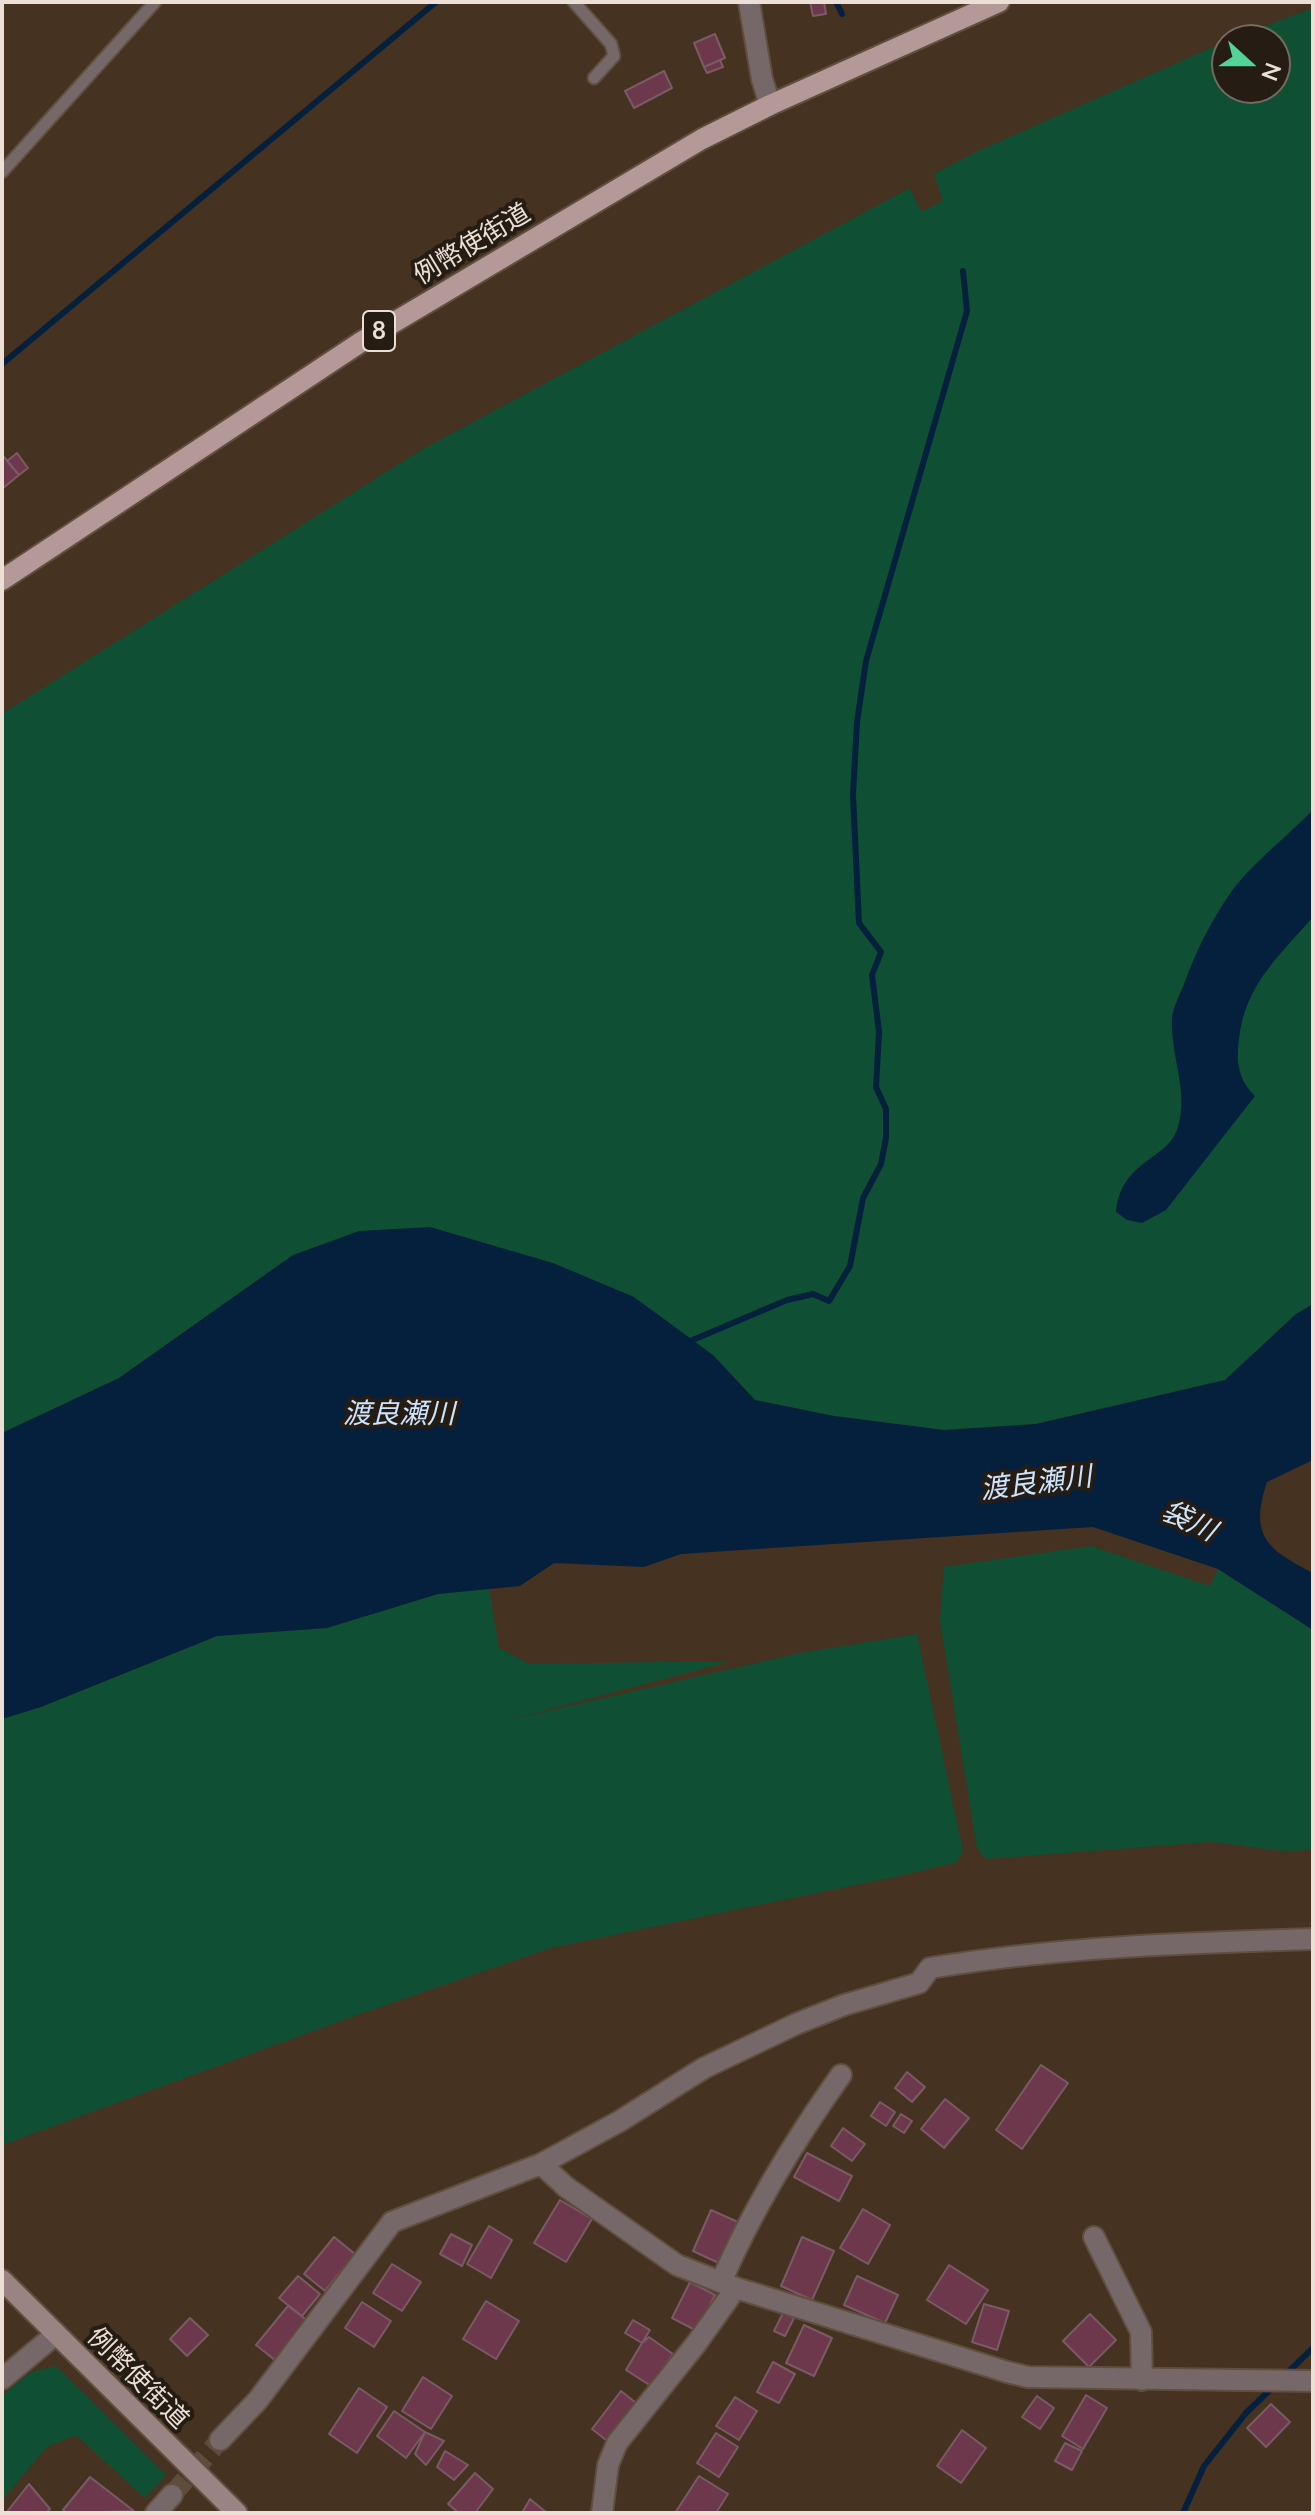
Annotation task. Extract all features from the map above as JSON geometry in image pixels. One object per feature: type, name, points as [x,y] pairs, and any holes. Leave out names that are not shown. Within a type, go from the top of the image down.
[{"type":"main road","name":"8","points":[[770,105],[999,2]]},
{"type":"main road","name":"例幣使街道","points":[[2,580],[361,342],[702,139],[770,105]]},
{"type":"main road","name":"例幣使街道","points":[[2,2280],[237,2513]]},
{"type":"street","points":[[749,2],[762,79],[770,105]]},
{"type":"street","points":[[220,2440],[258,2400],[392,2222],[541,2164],[620,2121],[704,2068],[796,2024],[844,2005],[919,1983],[930,1968],[1061,1951],[1313,1939]]},
{"type":"street","points":[[602,2513],[608,2465],[617,2443],[696,2344],[728,2285],[769,2183],[841,2075]]},
{"type":"street","points":[[541,2164],[566,2187],[677,2265],[728,2285],[1007,2372],[1028,2377],[1313,2381]]},
{"type":"street","points":[[1094,2237],[1141,2332],[1142,2380]]},
{"type":"street","points":[[2,2379],[52,2329]]},
{"type":"street","points":[[156,2513],[172,2495]]},
{"type":"lane","points":[[2,172],[155,2]]},
{"type":"lane","points":[[574,2],[611,44],[614,56],[594,78]]},
{"type":"green space","points":[[1313,8],[1313,1304],[1296,1314],[1225,1380],[1036,1424],[944,1430],[834,1416],[755,1400],[713,1355],[293,1255],[119,1378],[2,1433],[2,714],[423,449],[910,188],[921,212],[943,201],[934,174],[976,152],[1211,48],[1211,104],[1291,104],[1291,24],[1271,24]]},
{"type":"green space","points":[[1091,1546],[1210,1586],[1218,1569],[1313,1630],[1313,1850],[1283,1851],[1211,1842],[986,1859],[977,1848],[940,1621],[944,1567]]},
{"type":"green space","points":[[489,1589],[499,1648],[529,1664],[732,1661],[505,1721],[800,1653],[917,1634],[963,1851],[957,1862],[551,1948],[2,2145],[2,1719],[41,1707],[217,1636],[327,1628],[438,1594]]},
{"type":"green space","points":[[56,2366],[166,2475],[145,2498],[76,2435],[47,2447],[2,2500],[2,2395],[31,2372]]},
{"type":"water","points":[[1313,810],[1313,917],[1266,972],[1248,1003],[1243,1020],[1238,1063],[1245,1083],[1255,1096],[1166,1210],[1142,1223],[1127,1220],[1116,1212],[1126,1181],[1165,1147],[1178,1127],[1181,1100],[1172,1018],[1199,948],[1239,882]]},
{"type":"water","name":"渡良瀬川","points":[[430,1227],[553,1263],[634,1297],[713,1355],[755,1400],[834,1416],[944,1430],[1036,1424],[1225,1380],[1296,1314],[1313,1304],[1313,1460],[1267,1482],[1260,1516],[1266,1539],[1273,1548],[1313,1573],[1313,1630],[1218,1569],[1093,1527],[681,1554],[644,1567],[554,1563],[520,1586],[438,1594],[327,1628],[217,1636],[41,1707],[2,1719],[2,1433],[119,1378],[293,1255],[359,1231]]},
{"type":"building","points":[[810,2],[824,2],[826,14],[813,16]]},
{"type":"building","points":[[715,34],[725,58],[704,67],[694,43]]},
{"type":"building","points":[[720,60],[723,67],[707,73],[704,67]]},
{"type":"building","points":[[664,71],[672,88],[634,108],[625,91]]},
{"type":"building","points":[[17,453],[28,468],[19,475],[7,461]]},
{"type":"building","points":[[2,458],[19,475],[2,489]]},
{"type":"building","points":[[1041,2065],[1068,2083],[1022,2149],[996,2130]]},
{"type":"building","points":[[907,2072],[925,2087],[912,2102],[895,2088]]},
{"type":"building","points":[[945,2099],[969,2118],[944,2148],[921,2129]]},
{"type":"building","points":[[880,2102],[895,2112],[886,2126],[871,2116]]},
{"type":"building","points":[[901,2114],[912,2121],[904,2133],[893,2126]]},
{"type":"building","points":[[843,2128],[865,2144],[852,2161],[831,2146]]},
{"type":"building","points":[[807,2153],[852,2176],[839,2201],[794,2177]]},
{"type":"building","points":[[560,2200],[592,2219],[566,2262],[534,2243]]},
{"type":"building","points":[[863,2209],[890,2225],[868,2264],[840,2248]]},
{"type":"building","points":[[711,2210],[740,2223],[721,2264],[693,2251]]},
{"type":"building","points":[[489,2226],[512,2240],[491,2278],[467,2264]]},
{"type":"building","points":[[451,2234],[472,2245],[462,2266],[440,2254]]},
{"type":"building","points":[[334,2237],[355,2254],[325,2291],[304,2274]]},
{"type":"building","points":[[802,2237],[834,2251],[812,2300],[781,2286]]},
{"type":"building","points":[[392,2264],[421,2282],[402,2311],[373,2293]]},
{"type":"building","points":[[949,2265],[988,2290],[966,2324],[927,2300]]},
{"type":"building","points":[[298,2276],[320,2294],[302,2316],[279,2298]]},
{"type":"building","points":[[857,2276],[898,2295],[885,2323],[844,2305]]},
{"type":"building","points":[[690,2282],[715,2295],[697,2331],[672,2318]]},
{"type":"building","points":[[486,2301],[519,2321],[496,2359],[463,2339]]},
{"type":"building","points":[[362,2302],[391,2321],[374,2347],[345,2328]]},
{"type":"building","points":[[984,2304],[1009,2311],[997,2350],[972,2342]]},
{"type":"building","points":[[288,2306],[308,2321],[276,2361],[256,2345]]},
{"type":"building","points":[[783,2313],[794,2318],[785,2336],[774,2331]]},
{"type":"building","points":[[1090,2314],[1116,2340],[1089,2367],[1063,2341]]},
{"type":"building","points":[[190,2318],[208,2335],[187,2356],[170,2339]]},
{"type":"building","points":[[633,2320],[650,2330],[642,2343],[625,2333]]},
{"type":"building","points":[[804,2325],[832,2338],[814,2376],[786,2363]]},
{"type":"building","points":[[649,2337],[673,2354],[651,2386],[626,2370]]},
{"type":"building","points":[[773,2362],[795,2374],[779,2403],[757,2392]]},
{"type":"building","points":[[423,2377],[452,2396],[431,2429],[402,2411]]},
{"type":"building","points":[[359,2388],[387,2407],[357,2453],[329,2434]]},
{"type":"building","points":[[621,2391],[640,2406],[611,2444],[592,2429]]},
{"type":"building","points":[[1086,2395],[1107,2408],[1083,2449],[1062,2436]]},
{"type":"building","points":[[1037,2396],[1054,2408],[1040,2429],[1022,2417]]},
{"type":"building","points":[[735,2397],[757,2411],[739,2440],[716,2426]]},
{"type":"building","points":[[1271,2404],[1290,2422],[1266,2447],[1247,2428]]},
{"type":"building","points":[[394,2411],[425,2432],[406,2458],[377,2436]]},
{"type":"building","points":[[962,2430],[986,2448],[961,2483],[937,2466]]},
{"type":"building","points":[[425,2432],[444,2441],[426,2465],[415,2454]]},
{"type":"building","points":[[716,2433],[738,2447],[719,2477],[697,2463]]},
{"type":"building","points":[[1065,2443],[1082,2451],[1072,2470],[1055,2461]]},
{"type":"building","points":[[445,2451],[468,2465],[454,2480],[437,2467]]},
{"type":"building","points":[[475,2473],[493,2489],[475,2513],[459,2513],[448,2504]]},
{"type":"building","points":[[699,2476],[728,2494],[716,2513],[675,2513]]},
{"type":"building","points":[[90,2477],[134,2511],[68,2513],[63,2510]]},
{"type":"building","points":[[29,2484],[50,2509],[46,2513],[6,2513]]},
{"type":"building","points":[[530,2499],[547,2513],[522,2513]]},
{"type":"waterway","points":[[2,364],[436,2]]},
{"type":"waterway","points":[[836,2],[842,14]]},
{"type":"waterway","points":[[688,1342],[787,1300],[813,1294],[829,1301],[850,1266],[863,1198],[881,1164],[886,1138],[886,1109],[876,1087],[879,1032],[872,975],[881,952],[859,923],[853,795],[857,722],[866,661],[967,311],[963,271]]},
{"type":"waterway","points":[[1284,2376],[1313,2348]]},
{"type":"waterway","points":[[1183,2513],[1204,2466],[1246,2413],[1273,2387]]},
{"type":"tunnel","points":[[172,2495],[220,2440]]},
{"type":"water label","name":"袋川","points":[[1189,1521]]}]
